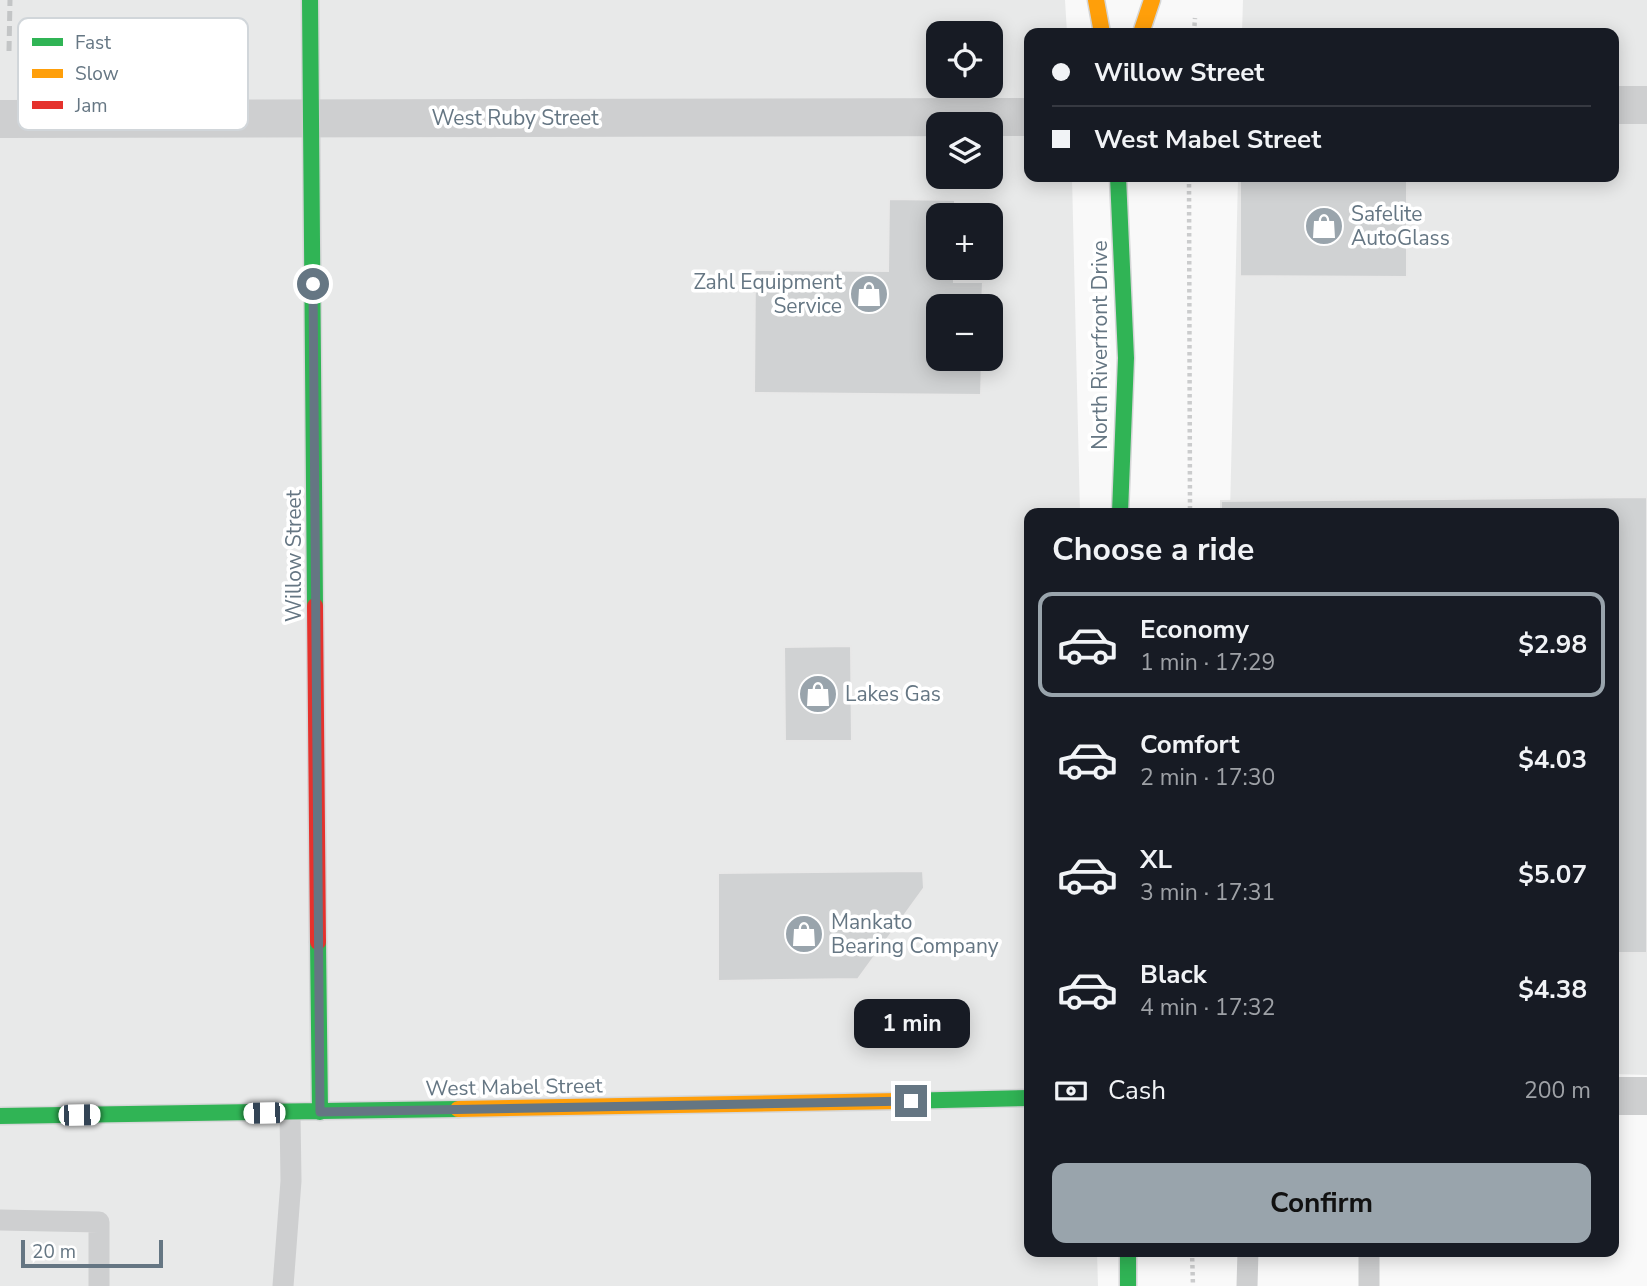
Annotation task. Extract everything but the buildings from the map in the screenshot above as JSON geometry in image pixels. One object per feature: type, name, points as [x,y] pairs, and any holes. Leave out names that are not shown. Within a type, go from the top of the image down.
[{"type":"street","name":"Willow Street","points":[[310,0],[320,1112]]},
{"type":"street","points":[[1096,0],[1101,28]]},
{"type":"street","points":[[1143,28],[1152,0]]},
{"type":"street","points":[[1619,105],[1647,105]]},
{"type":"street","name":"West Ruby Street","points":[[248,118],[1024,117]]},
{"type":"street","name":"West Ruby Street","points":[[0,119],[18,119]]},
{"type":"street","name":"North Riverfront Drive","points":[[1118,182],[1125,358],[1120,508]]},
{"type":"street","points":[[1619,1096],[1647,1096]]},
{"type":"street","name":"West Mabel Street","points":[[0,1116],[1024,1098]]},
{"type":"street","points":[[1128,1257],[1128,1286]]},
{"type":"lane","points":[[284,1286],[291,1181],[290,1113]]},
{"type":"lane","points":[[0,1220],[99,1222],[99,1286]]},
{"type":"lane","points":[[1247,1286],[1248,1257]]},
{"type":"lane","points":[[1369,1257],[1369,1286]]},
{"type":"path","points":[[1189,182],[1190,508]]},
{"type":"path","points":[[1192,1257],[1193,1286]]},
{"type":"shaded area","points":[[0,0],[1065,0],[1067,28],[1024,28],[1024,182],[1072,182],[1080,508],[1024,508],[1024,1257],[1097,1257],[1098,1286],[0,1286]]},
{"type":"shaded area","points":[[1243,0],[1647,0],[1647,1075],[1619,1074],[1619,508],[1230,508],[1238,182],[1619,182],[1619,28],[1242,28]]},
{"type":"railway","points":[[9,51],[10,0]]},
{"type":"traffic: fast","points":[[310,0],[315,606]]},
{"type":"traffic: fast","points":[[1118,182],[1126,358],[1120,508]]},
{"type":"traffic: fast","points":[[318,942],[320,1112]]},
{"type":"traffic: fast","points":[[900,1101],[1024,1098]]},
{"type":"traffic: fast","points":[[0,1116],[458,1109]]},
{"type":"traffic: fast","points":[[1128,1257],[1128,1286]]},
{"type":"traffic: slow","points":[[1096,0],[1101,28]]},
{"type":"traffic: slow","points":[[1143,28],[1152,0]]},
{"type":"traffic: slow","points":[[458,1109],[900,1101]]},
{"type":"traffic: jam","points":[[315,606],[318,942]]},
{"type":"place","name":"Safelite AutoGlass","points":[[1324,226]]},
{"type":"place","name":"Zahl Equipment Service","points":[[869,294]]},
{"type":"place","name":"Lakes Gas","points":[[818,694]]},
{"type":"place","name":"Mankato Bearing Company","points":[[804,934]]},
{"type":"route","points":[[313,284],[320,1112],[911,1101]]}]
